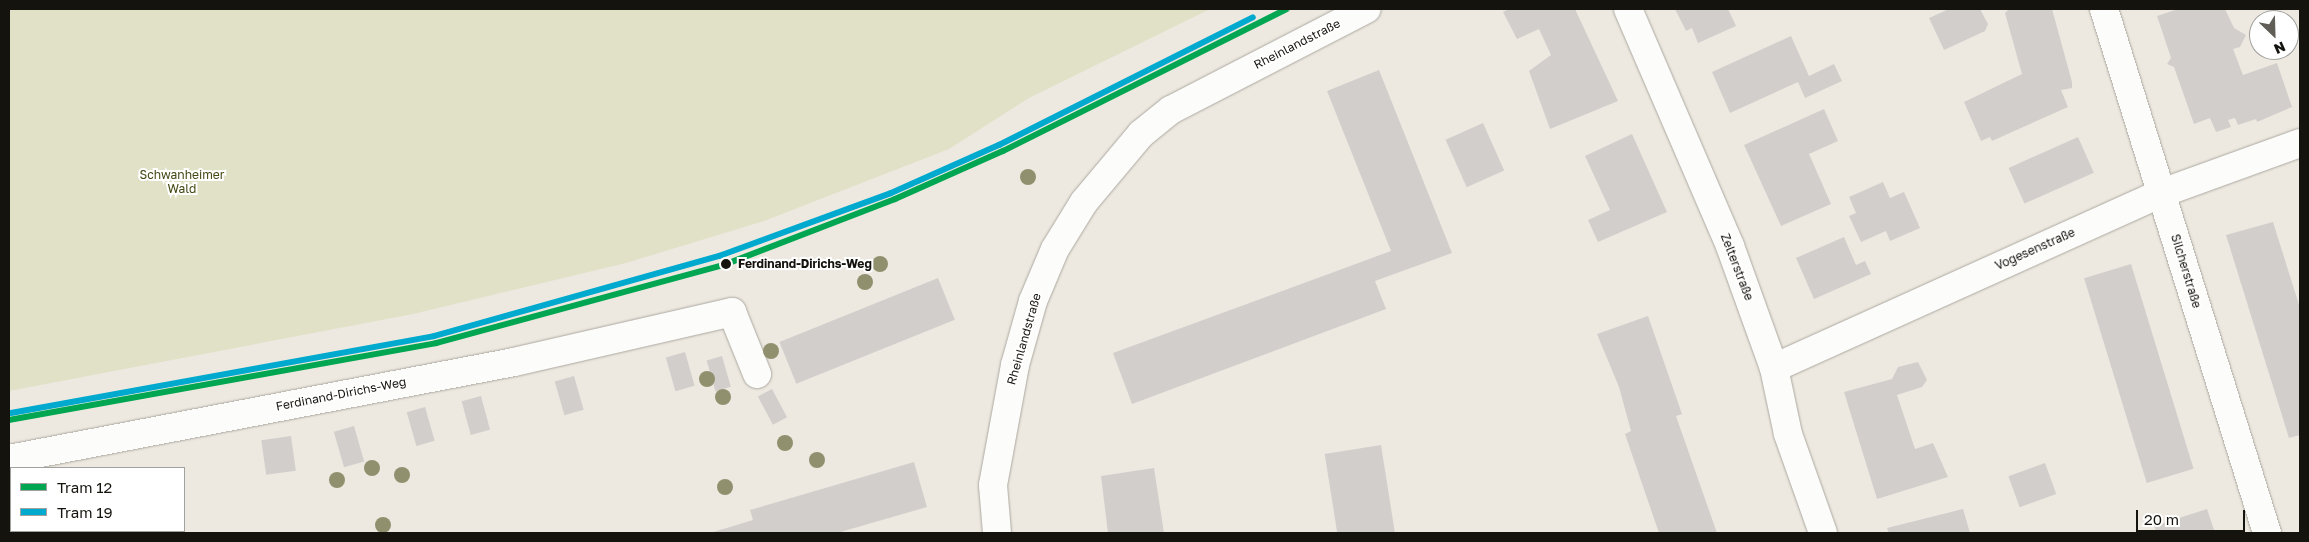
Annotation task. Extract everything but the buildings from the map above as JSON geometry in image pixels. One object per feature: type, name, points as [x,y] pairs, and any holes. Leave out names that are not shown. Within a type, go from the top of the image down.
[{"type":"street","name":"Rheinlandstraße","points":[[997,533],[993,485],[1015,365],[1040,283],[1084,202],[1141,134],[1171,110],[1366,9]]},
{"type":"street","name":"Zelterstraße","points":[[1628,9],[1730,246],[1774,368],[1788,434],[1823,533]]},
{"type":"street","name":"Silcherstraße","points":[[2104,9],[2267,533]]},
{"type":"street","name":"Vogesenstraße","points":[[1774,368],[2162,193],[2300,143]]},
{"type":"street","name":"Ferdinand-Dirichs-Weg","points":[[9,459],[514,362],[732,312],[758,374]]},
{"type":"green space","name":"Schwanheimer Wald","points":[[9,9],[1210,9],[1029,98],[949,149],[764,221],[626,263],[413,314],[9,391]]},
{"type":"tram line","name":"12","points":[[9,420],[436,343],[726,264],[895,199],[1003,151],[1286,9]]},
{"type":"tram line","name":"19","points":[[11,413],[434,336],[719,256],[891,193],[999,145],[1253,17]]},
{"type":"place","name":"Ferdinand-Dirichs-Weg","points":[[726,264]]}]
